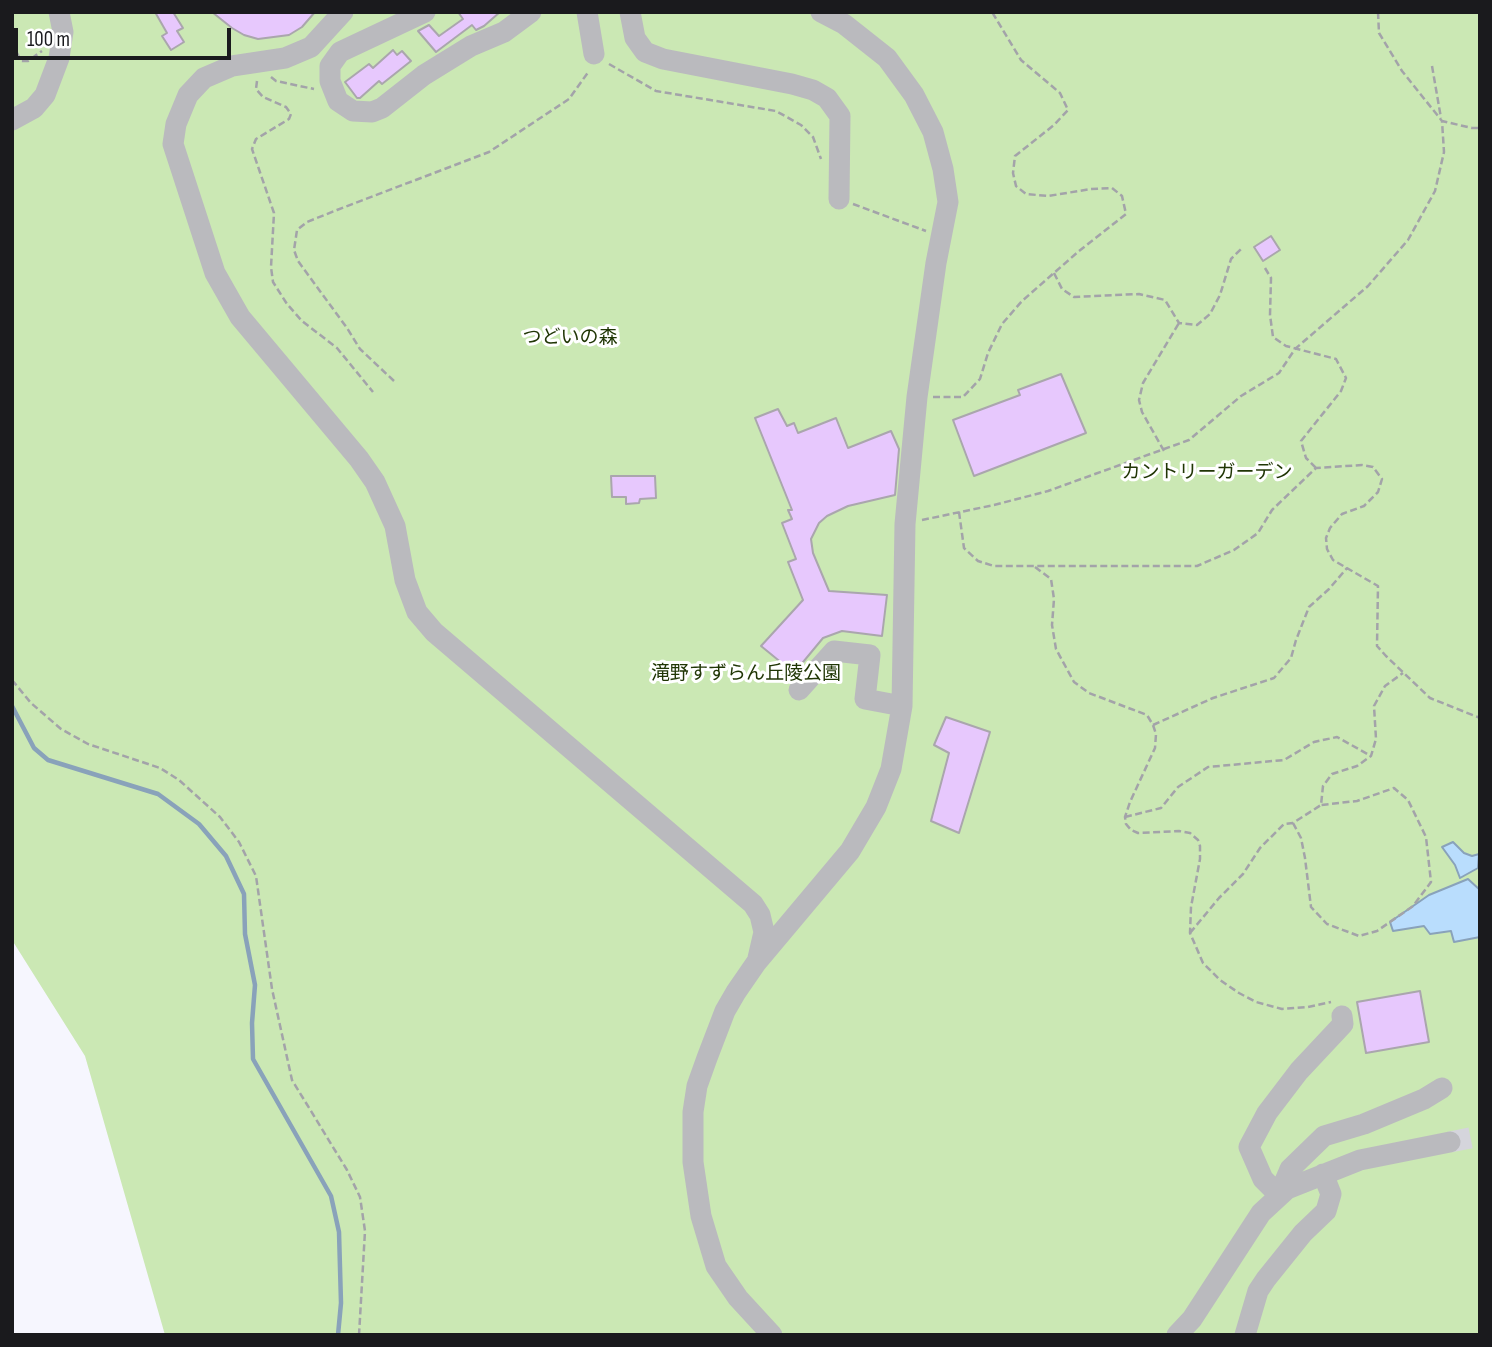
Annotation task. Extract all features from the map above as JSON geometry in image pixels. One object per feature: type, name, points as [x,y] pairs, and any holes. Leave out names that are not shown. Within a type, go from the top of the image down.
[{"type":"street","points":[[12,120],[34,108],[45,95],[59,58],[62,37],[60,12]]},
{"type":"street","points":[[343,12],[311,47],[285,58],[232,66],[204,78],[188,95],[176,124],[173,144],[215,274],[240,317],[359,459],[387,506],[395,526],[411,598],[427,624],[753,904],[760,915],[764,932],[757,963]]},
{"type":"street","points":[[417,14],[340,52],[330,66],[330,81],[338,101],[354,111],[372,112],[382,108],[424,75],[471,46],[504,32],[531,12]]},
{"type":"street","points":[[587,12],[594,54]]},
{"type":"street","points":[[630,12],[635,38],[645,52],[663,59],[792,84],[813,90],[827,98],[840,116],[839,199]]},
{"type":"street","points":[[772,1335],[738,1298],[716,1266],[701,1216],[693,1163],[693,1112],[701,1076],[725,1011],[757,963],[850,851],[876,807],[891,769],[902,706],[905,524],[917,397],[948,202],[933,132],[914,95],[887,58],[844,24],[821,12]]},
{"type":"street","points":[[799,690],[834,651],[870,655],[865,699],[902,706]]},
{"type":"street","points":[[1279,1195],[1263,1178],[1250,1147],[1268,1113],[1299,1071],[1343,1024],[1336,1009]]},
{"type":"street","points":[[1279,1195],[1290,1169],[1324,1136],[1364,1124],[1424,1099],[1443,1088]]},
{"type":"street","points":[[1177,1335],[1192,1319],[1261,1213],[1287,1189],[1360,1160],[1450,1142]]},
{"type":"street","points":[[1245,1335],[1255,1300],[1266,1279],[1303,1233],[1326,1211],[1331,1194],[1323,1174]]},
{"type":"path","points":[[917,397],[963,397],[980,379],[988,353],[1002,324],[1022,301],[1126,214],[1122,197],[1112,188],[1048,196],[1026,194],[1016,186],[1013,173],[1015,156],[1055,125],[1068,110],[1060,93],[1021,60],[992,12]]},
{"type":"path","points":[[1378,12],[1378,33],[1402,71],[1442,121],[1480,128]]},
{"type":"path","points":[[12,43],[21,61],[28,61],[62,37]]},
{"type":"path","points":[[594,54],[620,72],[656,91],[776,111],[801,125],[813,137],[822,160]]},
{"type":"path","points":[[394,381],[360,349],[298,261],[294,250],[297,230],[307,222],[489,152],[569,99],[585,73],[595,66],[594,54]]},
{"type":"path","points":[[905,524],[1048,491],[1164,451],[1189,440],[1241,396],[1279,373],[1296,349],[1368,286],[1408,240],[1435,191],[1444,152],[1442,121],[1436,101],[1432,66]]},
{"type":"path","points":[[274,73],[269,75],[276,81],[335,92]]},
{"type":"path","points":[[258,80],[256,89],[263,97],[286,107],[290,114],[289,119],[256,139],[252,149],[274,213],[271,267],[273,282],[302,321],[337,348],[373,392]]},
{"type":"path","points":[[839,199],[942,237]]},
{"type":"path","points":[[1178,323],[1197,325],[1210,314],[1220,295],[1231,259],[1242,248]]},
{"type":"path","points":[[1265,268],[1270,278],[1273,337],[1286,346],[1336,359],[1346,379],[1341,391],[1301,441],[1306,458],[1316,468]]},
{"type":"path","points":[[1054,273],[1062,289],[1074,297],[1139,295],[1165,300],[1178,323]]},
{"type":"path","points":[[1164,451],[1142,412],[1139,400],[1143,383],[1178,323]]},
{"type":"path","points":[[959,512],[964,548],[978,561],[994,566],[1197,566],[1234,550],[1258,533],[1272,510],[1316,468],[1362,465],[1373,467],[1382,479],[1378,492],[1364,506],[1342,514],[1330,528],[1326,538],[1327,549],[1333,560],[1378,586],[1377,646],[1430,698],[1480,718]]},
{"type":"path","points":[[1028,565],[1039,568],[1051,579],[1054,599],[1052,625],[1056,649],[1074,682],[1099,698],[1147,715],[1157,734],[1155,748],[1125,817],[1126,824],[1131,830],[1138,832],[1179,831],[1190,833],[1198,840],[1200,859],[1191,907],[1190,933],[1203,963],[1239,993],[1256,1002],[1282,1009],[1336,1009]]},
{"type":"path","points":[[1153,725],[1213,698],[1273,678],[1292,658],[1309,607],[1347,568]]},
{"type":"path","points":[[1321,805],[1323,786],[1332,774],[1357,766],[1371,756],[1376,739],[1374,706],[1385,686],[1403,673]]},
{"type":"path","points":[[12,680],[32,703],[61,729],[88,744],[160,768],[179,780],[220,817],[239,842],[256,876],[272,989],[292,1080],[347,1170],[360,1197],[365,1231],[359,1335]]},
{"type":"path","points":[[1125,817],[1161,808],[1178,787],[1208,767],[1284,760],[1314,742],[1337,737],[1371,756]]},
{"type":"path","points":[[1190,933],[1243,874],[1260,848],[1284,824],[1293,823],[1321,805],[1357,801],[1394,788],[1408,800],[1426,837],[1431,882],[1413,906],[1377,931],[1359,936],[1327,924],[1311,907],[1305,858],[1293,823]]},
{"type":"green space","name":"滝野すずらん丘陵公園","points":[[12,12],[1480,12],[1480,1335],[165,1335],[85,1056],[12,940]]},
{"type":"water","points":[[1453,842],[1464,853],[1472,856],[1479,854],[1478,868],[1460,878],[1455,865],[1442,847]]},
{"type":"water","points":[[1468,879],[1480,890],[1480,937],[1454,942],[1451,931],[1430,934],[1424,926],[1393,931],[1390,922],[1429,895]]},
{"type":"building","points":[[155,12],[173,12],[183,28],[177,31],[184,42],[171,50],[162,36],[167,33]]},
{"type":"building","points":[[212,12],[315,12],[302,27],[289,35],[258,39],[232,28]]},
{"type":"building","points":[[458,12],[500,12],[476,30],[472,25],[436,52],[418,31],[429,25],[439,36],[463,19]]},
{"type":"building","points":[[393,50],[397,55],[402,51],[411,61],[382,84],[379,81],[357,98],[345,82],[369,64],[373,68]]},
{"type":"building","points":[[1271,236],[1280,250],[1263,261],[1254,247]]},
{"type":"building","points":[[1061,374],[1086,433],[974,476],[953,420],[1020,395],[1018,390]]},
{"type":"building","points":[[778,409],[787,426],[794,423],[798,433],[836,418],[848,448],[891,431],[899,449],[895,495],[848,506],[827,516],[819,523],[811,539],[813,553],[829,591],[887,595],[882,636],[842,631],[823,638],[794,673],[761,646],[803,600],[788,562],[796,559],[782,523],[792,519],[788,510],[792,510],[755,418]]},
{"type":"building","points":[[611,476],[655,476],[656,498],[640,499],[639,503],[626,504],[626,497],[612,497]]},
{"type":"building","points":[[946,717],[990,732],[959,833],[931,821],[949,753],[934,745]]},
{"type":"building","points":[[1420,991],[1429,1042],[1366,1053],[1357,1002]]},
{"type":"waterway","points":[[12,706],[34,748],[48,760],[158,794],[199,824],[226,856],[244,894],[245,934],[255,985],[253,1059],[331,1196],[339,1232],[341,1303],[338,1335]]},
{"type":"tunnel","points":[[1450,1142],[1480,1136]]},
{"type":"park label","name":"つどいの森","points":[[570,338]]},
{"type":"park label","name":"カントリーガーデン","points":[[1207,473]]}]
